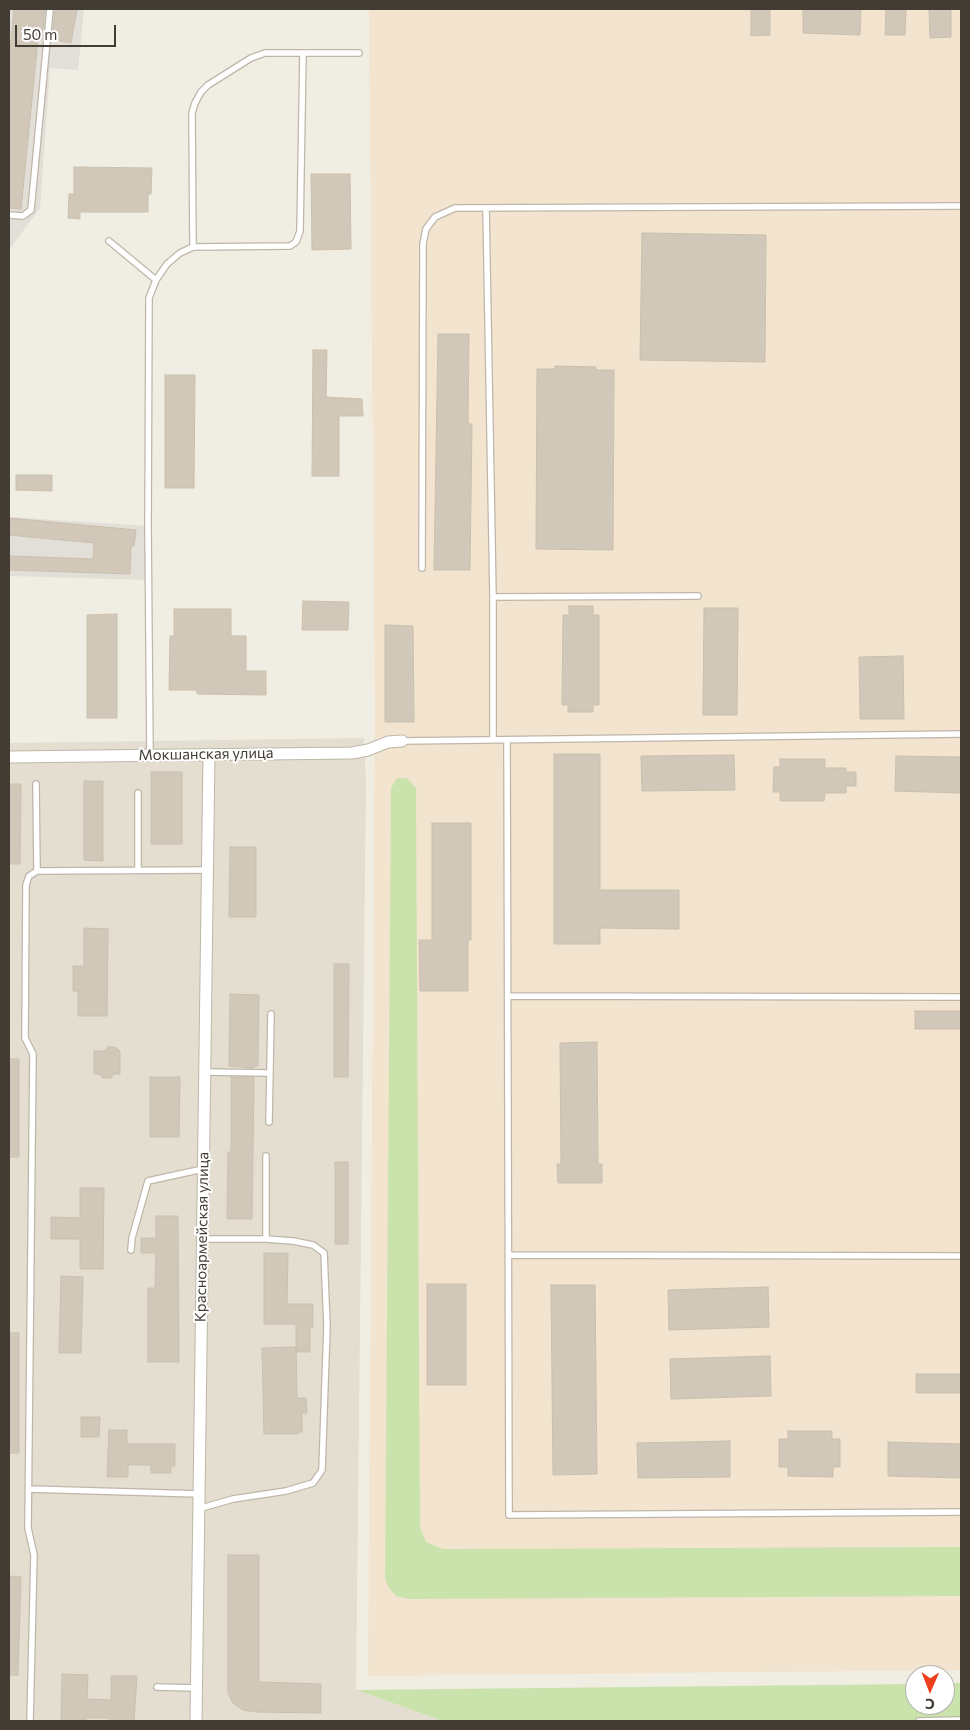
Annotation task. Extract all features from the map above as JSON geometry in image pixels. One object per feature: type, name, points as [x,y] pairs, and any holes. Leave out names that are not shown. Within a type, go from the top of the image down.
[{"type":"street","name":"Мокшанская улица","points":[[9,757],[352,753],[368,750],[388,742],[402,741]]},
{"type":"street","name":"Красноармейская улица","points":[[196,1721],[209,754]]},
{"type":"lane","points":[[9,215],[23,216],[31,210],[50,9]]},
{"type":"lane","points":[[193,246],[192,113],[194,103],[200,92],[251,58],[265,53],[359,53]]},
{"type":"lane","points":[[150,754],[149,298],[156,280],[167,264],[180,253],[193,246],[290,246],[296,242],[300,231],[303,53]]},
{"type":"lane","points":[[422,568],[423,254],[426,229],[435,217],[455,208],[961,206]]},
{"type":"lane","points":[[486,208],[494,597],[493,740]]},
{"type":"lane","points":[[109,241],[156,280]]},
{"type":"lane","points":[[494,597],[698,596]]},
{"type":"lane","points":[[402,741],[961,734]]},
{"type":"lane","points":[[507,740],[509,1515],[961,1512]]},
{"type":"lane","points":[[36,784],[37,871]]},
{"type":"lane","points":[[138,793],[138,870]]},
{"type":"lane","points":[[30,1721],[34,1555],[28,1528],[33,1054],[25,1038],[26,885],[29,876],[37,871],[207,870]]},
{"type":"lane","points":[[508,996],[961,997]]},
{"type":"lane","points":[[269,1122],[271,1014]]},
{"type":"lane","points":[[204,1072],[270,1073]]},
{"type":"lane","points":[[266,1156],[266,1239]]},
{"type":"lane","points":[[131,1250],[132,1238],[148,1181],[203,1169]]},
{"type":"lane","points":[[198,1509],[233,1499],[286,1491],[313,1483],[322,1470],[327,1326],[324,1253],[313,1245],[266,1239],[202,1239]]},
{"type":"lane","points":[[508,1255],[961,1256]]},
{"type":"lane","points":[[29,1489],[198,1494]]},
{"type":"lane","points":[[157,1687],[196,1688]]},
{"type":"lane","points":[[919,1721],[961,1720]]},
{"type":"shaded area","points":[[9,9],[84,9],[78,70],[50,68],[40,208],[9,250]]},
{"type":"shaded area","points":[[369,9],[961,9],[961,1670],[955,1670],[955,1665],[905,1665],[905,1671],[368,1676],[375,709]]},
{"type":"shaded area","points":[[9,517],[148,526],[149,580],[9,576]]},
{"type":"shaded area","points":[[364,738],[366,781],[356,1690],[443,1721],[9,1721],[9,743]]},
{"type":"green space","points":[[397,778],[407,778],[416,788],[420,1527],[426,1542],[443,1549],[961,1547],[961,1596],[410,1599],[396,1596],[389,1588],[385,1579],[391,788]]},
{"type":"green space","points":[[955,1683],[961,1683],[961,1721],[443,1721],[356,1690],[905,1684],[905,1715],[955,1715]]},
{"type":"building","points":[[14,9],[45,9],[42,39],[38,39],[21,209],[9,208],[9,61]]},
{"type":"building","points":[[55,9],[77,9],[71,43],[52,40]]},
{"type":"building","points":[[751,9],[770,9],[770,35],[751,36]]},
{"type":"building","points":[[803,9],[861,9],[860,35],[803,33]]},
{"type":"building","points":[[886,9],[906,9],[905,35],[885,35]]},
{"type":"building","points":[[929,9],[951,9],[951,37],[930,38]]},
{"type":"building","points":[[74,167],[152,168],[151,194],[148,194],[148,212],[80,212],[80,219],[68,218],[69,194],[74,194]]},
{"type":"building","points":[[311,174],[350,174],[351,249],[312,250]]},
{"type":"building","points":[[642,233],[766,235],[765,362],[640,360]]},
{"type":"building","points":[[438,334],[469,334],[468,424],[472,424],[470,570],[434,570]]},
{"type":"building","points":[[313,350],[327,350],[326,397],[362,399],[363,416],[339,416],[339,476],[312,476]]},
{"type":"building","points":[[555,366],[596,367],[596,370],[614,370],[613,550],[536,549],[537,369],[555,369]]},
{"type":"building","points":[[165,375],[195,375],[194,488],[165,488]]},
{"type":"building","points":[[16,475],[52,475],[52,491],[16,490]]},
{"type":"building","points":[[9,518],[136,530],[134,546],[131,546],[130,574],[9,570],[9,556],[93,559],[94,543],[9,535]]},
{"type":"building","points":[[303,601],[349,602],[348,630],[302,630]]},
{"type":"building","points":[[569,606],[593,606],[593,615],[599,615],[599,705],[593,705],[593,712],[568,712],[568,705],[562,705],[563,615],[569,615]]},
{"type":"building","points":[[704,608],[738,608],[737,715],[703,715]]},
{"type":"building","points":[[174,609],[231,609],[231,636],[246,636],[246,671],[266,671],[266,695],[197,694],[197,690],[169,690],[170,636],[174,636]]},
{"type":"building","points":[[117,614],[117,718],[87,718],[87,615]]},
{"type":"building","points":[[385,625],[413,626],[414,722],[385,722]]},
{"type":"building","points":[[903,656],[904,719],[860,719],[859,657]]},
{"type":"building","points":[[554,754],[600,754],[600,890],[679,890],[679,929],[600,928],[600,944],[554,944]]},
{"type":"building","points":[[734,755],[735,790],[642,791],[641,756]]},
{"type":"building","points":[[896,756],[961,757],[961,793],[895,791]]},
{"type":"building","points":[[780,759],[825,759],[825,768],[846,768],[846,772],[856,772],[856,786],[846,786],[846,793],[825,793],[824,801],[780,801],[780,792],[773,792],[774,767],[780,767]]},
{"type":"building","points":[[151,772],[182,772],[182,844],[151,844]]},
{"type":"building","points":[[84,781],[103,781],[103,861],[84,860]]},
{"type":"building","points":[[9,784],[21,784],[20,864],[9,864]]},
{"type":"building","points":[[432,823],[471,823],[471,940],[468,940],[468,991],[420,991],[419,940],[432,940]]},
{"type":"building","points":[[230,847],[256,847],[256,917],[229,917]]},
{"type":"building","points":[[84,928],[108,929],[107,1016],[78,1016],[78,991],[73,991],[73,966],[84,966]]},
{"type":"building","points":[[334,964],[349,964],[348,1077],[334,1077]]},
{"type":"building","points":[[230,994],[259,995],[258,1066],[254,1066],[254,1068],[229,1066]]},
{"type":"building","points":[[915,1011],[961,1011],[961,1029],[915,1029]]},
{"type":"building","points":[[597,1042],[598,1164],[602,1164],[602,1183],[558,1183],[557,1164],[561,1164],[560,1043]]},
{"type":"building","points":[[108,1047],[115,1047],[120,1051],[120,1074],[114,1074],[111,1078],[103,1078],[99,1074],[94,1074],[94,1051],[104,1051]]},
{"type":"building","points":[[9,1059],[19,1059],[19,1157],[9,1157]]},
{"type":"building","points":[[150,1077],[180,1077],[179,1137],[150,1137]]},
{"type":"building","points":[[231,1077],[254,1077],[252,1219],[227,1219],[228,1152],[231,1152]]},
{"type":"building","points":[[335,1162],[348,1162],[348,1244],[335,1244]]},
{"type":"building","points":[[80,1188],[104,1188],[103,1269],[80,1269],[80,1239],[51,1239],[51,1217],[80,1218]]},
{"type":"building","points":[[156,1216],[178,1216],[179,1362],[148,1362],[148,1288],[155,1288],[156,1253],[141,1253],[141,1238],[156,1238]]},
{"type":"building","points":[[264,1253],[288,1253],[287,1304],[313,1304],[313,1327],[310,1327],[310,1352],[296,1352],[296,1324],[264,1324]]},
{"type":"building","points":[[61,1276],[83,1277],[81,1353],[59,1353]]},
{"type":"building","points":[[427,1284],[466,1284],[466,1385],[427,1385]]},
{"type":"building","points":[[551,1285],[595,1285],[597,1474],[553,1475]]},
{"type":"building","points":[[768,1287],[769,1327],[669,1330],[668,1290]]},
{"type":"building","points":[[9,1333],[19,1333],[19,1453],[9,1453]]},
{"type":"building","points":[[296,1347],[297,1398],[306,1398],[307,1413],[302,1413],[302,1432],[298,1432],[298,1434],[264,1434],[262,1348]]},
{"type":"building","points":[[770,1356],[771,1396],[671,1399],[670,1359]]},
{"type":"building","points":[[916,1374],[961,1374],[961,1393],[916,1393]]},
{"type":"building","points":[[81,1417],[100,1417],[99,1437],[81,1437]]},
{"type":"building","points":[[109,1430],[127,1430],[127,1444],[175,1444],[175,1466],[171,1466],[171,1473],[151,1473],[151,1465],[128,1465],[128,1477],[107,1477]]},
{"type":"building","points":[[788,1431],[832,1431],[832,1439],[840,1439],[840,1467],[833,1467],[833,1477],[788,1476],[788,1467],[779,1467],[779,1439],[788,1439]]},
{"type":"building","points":[[730,1441],[730,1477],[638,1478],[637,1443]]},
{"type":"building","points":[[888,1442],[961,1444],[961,1478],[888,1476]]},
{"type":"building","points":[[228,1555],[259,1555],[259,1682],[321,1684],[321,1713],[256,1712],[243,1710],[233,1703],[228,1693]]},
{"type":"building","points":[[9,1576],[21,1577],[18,1675],[9,1675]]},
{"type":"building","points":[[62,1674],[88,1675],[87,1699],[111,1700],[111,1676],[137,1676],[134,1721],[109,1721],[109,1718],[86,1718],[86,1721],[61,1721]]}]
